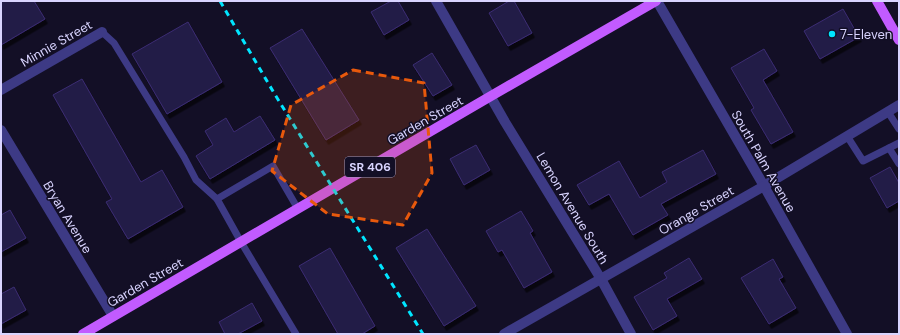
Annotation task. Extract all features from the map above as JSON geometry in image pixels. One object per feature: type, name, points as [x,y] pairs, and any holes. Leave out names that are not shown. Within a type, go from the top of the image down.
[{"type":"main road","name":"Garden Street","points":[[83,334],[657,1]]},
{"type":"main road","points":[[877,1],[899,40]]},
{"type":"street","name":"Lemon Avenue South","points":[[436,1],[505,122],[601,279],[631,334]]},
{"type":"street","name":"South Palm Avenue","points":[[657,1],[764,186],[847,334]]},
{"type":"street","name":"Minnie Street","points":[[1,90],[102,32]]},
{"type":"street","name":"Orange Street","points":[[504,334],[764,186],[899,105]]},
{"type":"street","name":"Bryan Avenue","points":[[1,130],[113,316]]},
{"type":"lane","points":[[102,32],[114,43],[184,157],[196,180],[217,199],[296,334]]},
{"type":"lane","points":[[888,112],[899,129]]},
{"type":"lane","points":[[847,136],[863,161],[899,143]]},
{"type":"lane","points":[[889,148],[899,164]]},
{"type":"lane","points":[[217,199],[273,166],[298,209]]},
{"type":"highlighted area","points":[[353,70],[424,83],[432,173],[403,225],[328,214],[272,171],[291,105]]},
{"type":"building","points":[[1,1],[34,1],[45,19],[1,45]]},
{"type":"building","points":[[391,1],[398,1],[409,20],[384,35],[371,12]]},
{"type":"building","points":[[509,1],[514,1],[532,33],[508,46],[489,13]]},
{"type":"building","name":"7-Eleven","points":[[843,9],[859,37],[820,59],[804,31]]},
{"type":"building","points":[[188,22],[222,82],[167,114],[132,54]]},
{"type":"building","points":[[302,29],[359,120],[326,140],[270,48]]},
{"type":"building","points":[[764,49],[777,71],[763,80],[793,132],[771,144],[751,110],[754,108],[731,68]]},
{"type":"building","points":[[432,53],[452,85],[433,96],[413,65]]},
{"type":"building","points":[[82,79],[141,182],[162,170],[183,207],[128,239],[106,202],[112,199],[53,95]]},
{"type":"building","points":[[260,116],[275,140],[210,179],[196,156],[213,145],[205,131],[226,118],[234,132]]},
{"type":"building","points":[[476,145],[490,170],[464,185],[450,159]]},
{"type":"building","points":[[703,150],[716,174],[661,204],[668,215],[633,235],[609,194],[589,205],[577,185],[619,161],[640,198],[667,182],[662,172]]},
{"type":"building","points":[[890,167],[899,183],[899,201],[887,208],[870,178]]},
{"type":"building","points":[[10,210],[26,238],[1,252],[1,215]]},
{"type":"building","points":[[521,211],[533,231],[530,233],[552,272],[524,288],[502,250],[498,252],[486,231]]},
{"type":"building","points":[[427,229],[476,306],[444,326],[396,248]]},
{"type":"building","points":[[330,248],[375,326],[362,334],[338,334],[299,266]]},
{"type":"building","points":[[689,258],[702,279],[667,299],[677,316],[653,330],[634,297],[667,278],[664,273]]},
{"type":"building","points":[[773,259],[783,277],[779,279],[796,308],[769,324],[741,278]]},
{"type":"building","points":[[14,287],[26,310],[1,324],[1,294]]},
{"type":"building","points":[[252,303],[262,321],[238,334],[225,334],[219,322]]},
{"type":"railway","points":[[220,1],[274,93],[423,334]]},
{"type":"place","name":"7-Eleven","points":[[832,34]]}]
